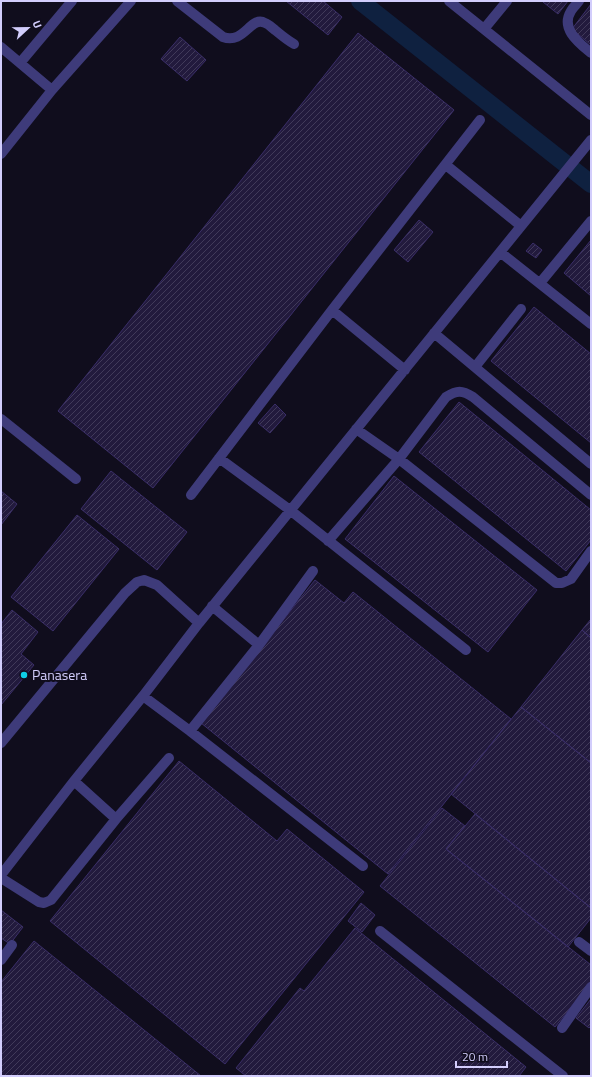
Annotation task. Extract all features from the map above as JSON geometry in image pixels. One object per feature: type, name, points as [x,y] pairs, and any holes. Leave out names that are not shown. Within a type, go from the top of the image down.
[{"type":"street","points":[[20,63],[72,1]]},
{"type":"street","points":[[1,154],[52,90],[131,1]]},
{"type":"street","points":[[177,1],[223,37],[229,39],[238,37],[253,24],[261,21],[265,22],[294,44]]},
{"type":"street","points":[[449,1],[591,115]]},
{"type":"street","points":[[484,29],[507,1]]},
{"type":"street","points":[[579,1],[570,12],[568,26],[576,41],[591,53]]},
{"type":"street","points":[[1,47],[52,90]]},
{"type":"street","points":[[191,495],[332,310],[480,120]]},
{"type":"street","points":[[169,758],[116,819],[51,900],[44,903],[39,902],[1,876],[212,606],[591,140]]},
{"type":"street","points":[[446,165],[521,226]]},
{"type":"street","points":[[540,283],[591,221]]},
{"type":"street","points":[[500,252],[591,324]]},
{"type":"street","points":[[475,367],[521,309]]},
{"type":"street","points":[[332,310],[404,370]]},
{"type":"street","points":[[434,333],[591,464]]},
{"type":"street","points":[[328,541],[399,459],[446,397],[453,393],[467,393],[473,397],[591,495]]},
{"type":"street","points":[[1,419],[76,479]]},
{"type":"street","points":[[356,429],[399,459],[556,582],[562,583],[571,578],[591,551]]},
{"type":"street","points":[[219,458],[290,510],[466,650]]},
{"type":"street","points":[[190,731],[259,645],[313,571]]},
{"type":"street","points":[[1,743],[125,593],[137,582],[144,580],[157,585],[199,623]]},
{"type":"street","points":[[212,606],[259,645]]},
{"type":"street","points":[[143,696],[363,866]]},
{"type":"street","points":[[74,781],[116,819]]},
{"type":"street","points":[[380,931],[563,1076]]},
{"type":"street","points":[[579,942],[591,951]]},
{"type":"street","points":[[1,960],[12,945]]},
{"type":"street","points":[[562,1028],[591,987]]},
{"type":"building","points":[[286,1],[323,1],[342,17],[328,35]]},
{"type":"building","points":[[568,1],[558,14],[543,2]]},
{"type":"building","points":[[591,4],[591,45],[572,29]]},
{"type":"building","points":[[358,33],[454,110],[153,488],[58,411]]},
{"type":"building","points":[[180,37],[206,60],[187,81],[161,59]]},
{"type":"building","points":[[419,220],[433,232],[408,262],[394,250]]},
{"type":"building","points":[[591,240],[591,296],[564,273]]},
{"type":"building","points":[[533,243],[542,250],[536,258],[526,251]]},
{"type":"building","points":[[534,307],[591,354],[591,443],[491,361]]},
{"type":"building","points":[[459,402],[591,510],[591,540],[566,571],[419,452]]},
{"type":"building","points":[[275,404],[286,415],[270,433],[258,423]]},
{"type":"building","points":[[111,471],[187,532],[157,570],[81,509]]},
{"type":"building","points":[[394,476],[537,590],[488,652],[345,539]]},
{"type":"building","points":[[1,491],[17,504],[1,525]]},
{"type":"building","points":[[77,515],[119,549],[53,631],[11,597]]},
{"type":"building","points":[[315,580],[344,603],[353,592],[511,719],[388,874],[201,723]]},
{"type":"building","points":[[12,610],[38,632],[21,654],[34,665],[1,705],[1,624]]},
{"type":"building","points":[[591,619],[591,638],[582,630]]},
{"type":"building","points":[[582,630],[591,638],[591,763],[521,707]]},
{"type":"building","points":[[521,707],[591,763],[591,908],[451,794]]},
{"type":"building","points":[[179,761],[277,841],[287,829],[364,892],[225,1064],[50,921]]},
{"type":"building","points":[[442,808],[465,826],[446,849],[591,965],[591,982],[555,1027],[380,886]]},
{"type":"building","points":[[475,814],[591,908],[591,918],[568,947],[446,849]]},
{"type":"building","points":[[361,903],[375,915],[362,932],[348,921]]},
{"type":"building","points":[[1,910],[23,927],[10,944],[1,938]]},
{"type":"building","points":[[355,928],[526,1067],[519,1076],[246,1076],[236,1068],[300,988],[304,991]]},
{"type":"building","points":[[34,941],[201,1076],[1,1076],[1,982]]},
{"type":"building","points":[[591,999],[591,1026],[589,1028],[576,1018]]},
{"type":"waterway","points":[[360,1],[591,184]]},
{"type":"place","name":"Panasera","points":[[24,675]]}]
